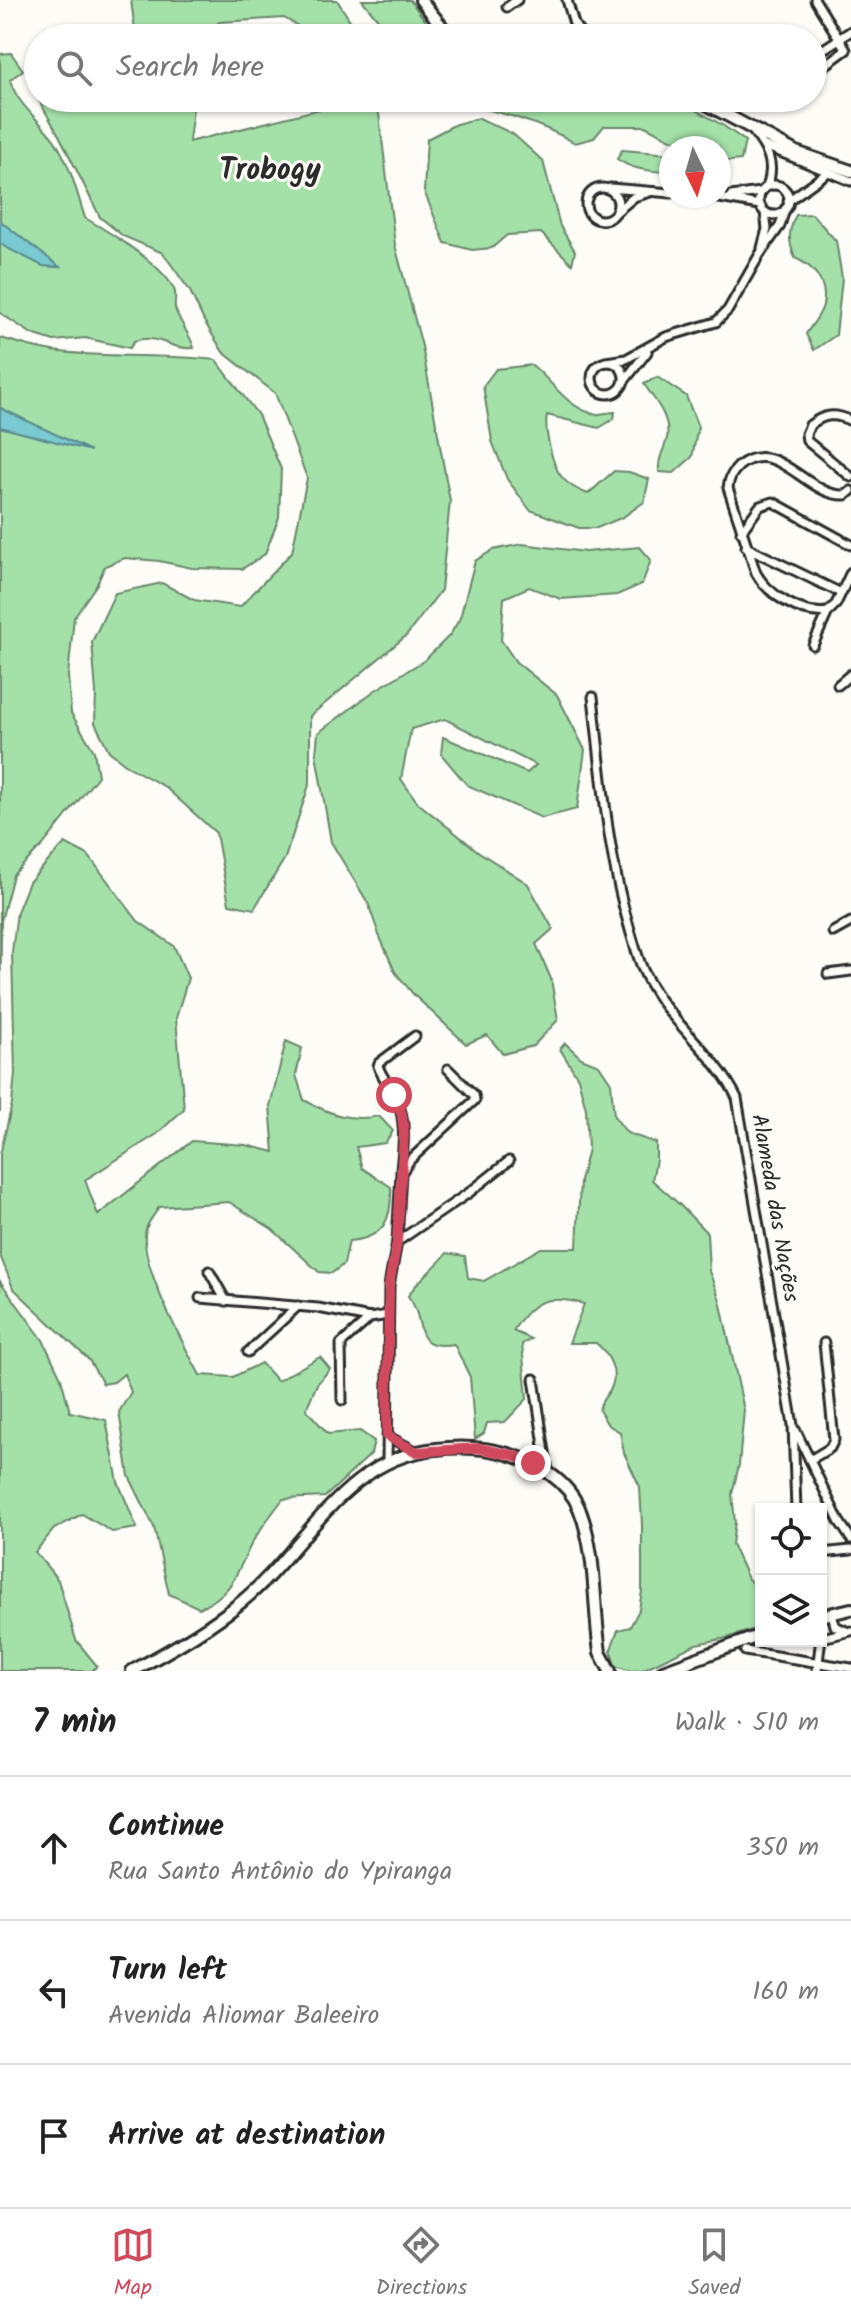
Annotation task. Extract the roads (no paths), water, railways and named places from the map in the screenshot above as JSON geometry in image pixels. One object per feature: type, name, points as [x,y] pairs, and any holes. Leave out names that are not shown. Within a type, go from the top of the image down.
[{"type":"main road","points":[[421,0],[440,24]]},
{"type":"main road","points":[[720,112],[807,157],[851,171]]},
{"type":"main road","points":[[132,1671],[200,1632],[243,1601],[268,1578],[340,1497],[387,1461],[417,1452],[463,1447],[492,1449],[533,1463],[548,1472],[572,1495],[584,1525],[598,1643],[606,1670]]},
{"type":"main road","points":[[827,1615],[851,1609]]},
{"type":"main road","points":[[663,1671],[755,1637]]},
{"type":"street","points":[[507,7],[517,0]]},
{"type":"street","points":[[567,0],[574,24]]},
{"type":"street","points":[[815,0],[846,50],[827,65]]},
{"type":"street","points":[[827,47],[851,31]]},
{"type":"street","points":[[751,128],[765,146],[772,168],[764,189],[762,209],[766,237],[760,254]]},
{"type":"street","points":[[765,146],[851,181]]},
{"type":"street","points":[[731,199],[774,214],[827,173]]},
{"type":"street","points":[[654,345],[613,393],[603,393],[595,387],[593,372],[606,362],[626,359],[666,337],[706,327],[724,315],[780,226],[787,205],[787,192],[780,186],[731,196]]},
{"type":"street","points":[[652,192],[634,197],[603,220],[588,213],[585,203],[589,193],[604,187],[659,192]]},
{"type":"street","points":[[604,187],[616,196],[616,212]]},
{"type":"street","points":[[606,362],[621,368],[623,383]]},
{"type":"street","points":[[851,421],[834,415],[825,416],[810,425],[806,437],[851,477]]},
{"type":"street","points":[[828,612],[816,613],[781,599],[768,590],[756,573],[728,488],[731,476],[745,462],[763,457],[771,458],[813,486],[831,494],[846,495],[851,491]]},
{"type":"street","points":[[741,532],[760,506],[773,502],[851,545]]},
{"type":"street","points":[[746,547],[841,593]]},
{"type":"street","points":[[813,645],[851,572]]},
{"type":"street","points":[[838,685],[851,674]]},
{"type":"street","name":"Alameda das Nações","points":[[593,697],[611,857],[644,974],[659,1000],[726,1080],[737,1098],[793,1425],[796,1503]]},
{"type":"street","points":[[833,932],[851,922]]},
{"type":"street","points":[[828,974],[851,971]]},
{"type":"street","points":[[387,1461],[390,1269],[397,1242],[404,1134],[402,1114],[378,1066],[415,1036]]},
{"type":"street","points":[[401,1173],[410,1160],[475,1100],[474,1095],[448,1069]]},
{"type":"street","points":[[397,1242],[509,1161]]},
{"type":"street","points":[[209,1271],[226,1301]]},
{"type":"street","points":[[200,1298],[298,1306],[370,1318],[388,1315]]},
{"type":"street","points":[[248,1352],[298,1306]]},
{"type":"street","points":[[342,1400],[341,1344],[370,1318]]},
{"type":"street","points":[[810,1460],[830,1448],[834,1440],[824,1343]]},
{"type":"street","points":[[534,1379],[548,1472]]},
{"type":"street","name":"Alameda das Nações","points":[[793,1425],[839,1521],[851,1539]]},
{"type":"street","points":[[387,1436],[417,1452]]},
{"type":"street","points":[[827,1552],[851,1550]]},
{"type":"street","points":[[827,1615],[835,1626],[850,1632]]},
{"type":"street","points":[[827,1633],[835,1626]]},
{"type":"street","points":[[827,1637],[850,1632]]},
{"type":"street","points":[[818,1667],[820,1647]]},
{"type":"street","points":[[745,1651],[818,1667],[851,1668]]},
{"type":"water","points":[[0,221],[60,267],[43,266],[5,247],[0,243]]},
{"type":"water","points":[[0,408],[91,451],[0,427]]},
{"type":"district","name":"Trobogy","points":[[270,171]]}]
